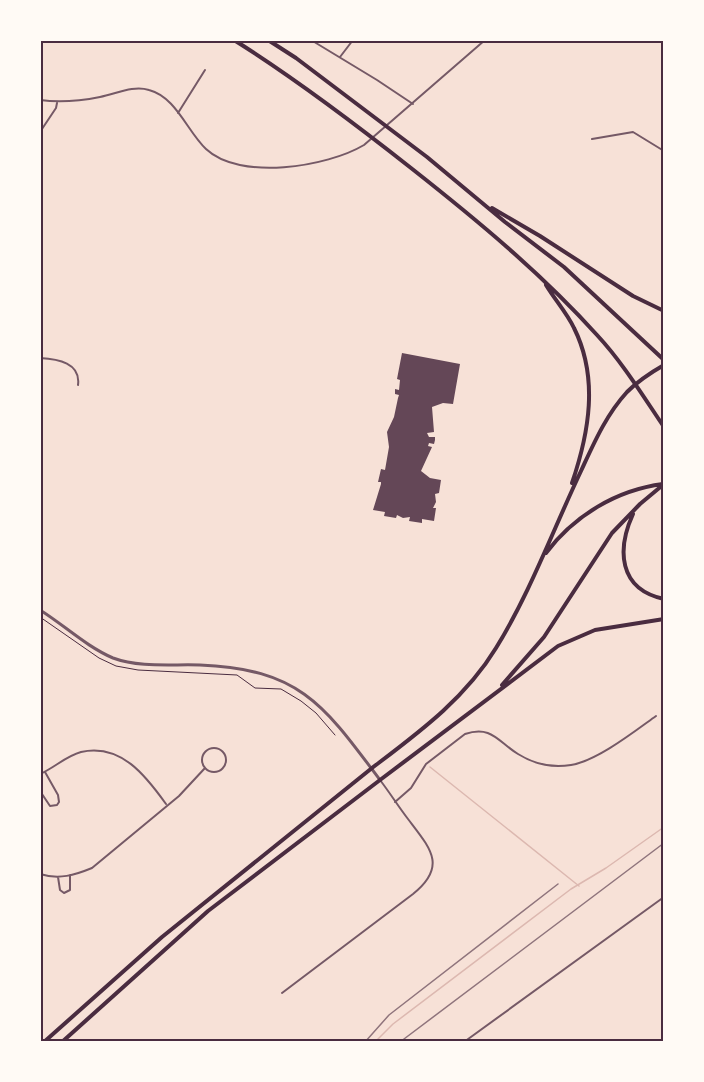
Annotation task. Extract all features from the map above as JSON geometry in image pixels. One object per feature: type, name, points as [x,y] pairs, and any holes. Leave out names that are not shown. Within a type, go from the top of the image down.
[{"type":"main road","points":[[234,40],[298,82],[356,125],[510,248],[598,336],[627,372],[663,427]]},
{"type":"main road","points":[[268,40],[371,114],[564,267],[663,360]]},
{"type":"main road","points":[[482,203],[540,236],[633,296],[663,311]]},
{"type":"main road","points":[[542,279],[574,327],[584,356],[589,388],[586,436],[567,500]]},
{"type":"main road","points":[[44,1041],[162,937],[430,724],[463,693],[495,651],[517,613],[567,500],[607,418],[627,393],[648,374],[663,365]]},
{"type":"main road","points":[[538,567],[554,543],[576,522],[599,506],[629,492],[663,484]]},
{"type":"main road","points":[[495,692],[544,637],[612,533],[663,484]]},
{"type":"main road","points":[[640,504],[632,514],[625,534],[622,553],[624,564],[636,585],[647,593],[663,599]]},
{"type":"main road","points":[[62,1041],[208,911],[548,653],[581,635],[607,627],[663,620]]},
{"type":"street","points":[[311,40],[413,104]]},
{"type":"street","points":[[340,57],[353,40]]},
{"type":"street","points":[[40,100],[57,103],[143,88],[160,94],[178,113],[198,141],[216,156],[240,165],[289,167],[316,163],[349,154],[380,133],[485,40]]},
{"type":"street","points":[[178,113],[205,70]]},
{"type":"street","points":[[40,132],[57,103]]},
{"type":"street","points":[[592,140],[633,132],[663,152]]},
{"type":"street","points":[[40,358],[56,360],[73,367],[80,378],[78,385]]},
{"type":"street","points":[[40,610],[97,650],[114,658],[135,663],[230,666],[262,672],[285,682],[315,701],[329,714],[372,768],[432,852],[433,868],[428,880],[413,894],[282,993]]},
{"type":"street","points":[[41,617],[45,613]]},
{"type":"street","points":[[395,802],[411,788],[426,764],[465,734],[471,732],[491,734],[517,754],[531,761],[562,766],[577,764],[592,758],[656,716]]},
{"type":"street","points":[[214,748],[223,752],[226,761],[222,769],[213,772],[205,768],[202,759],[206,751],[214,748]]},
{"type":"street","points":[[40,774],[64,759],[81,752],[110,753],[134,765],[166,805]]},
{"type":"street","points":[[40,874],[70,876],[98,863],[188,787],[205,768]]},
{"type":"street","points":[[40,791],[50,806],[57,805],[58,795],[45,772]]},
{"type":"street","points":[[58,877],[60,890],[64,893],[70,890],[70,876]]},
{"type":"street","points":[[464,1041],[663,897]]},
{"type":"path","points":[[41,617],[99,658],[116,666],[138,670],[237,675],[255,688],[278,688],[306,705],[335,735]]},
{"type":"building","points":[[402,353],[460,364],[453,404],[443,403],[432,407],[434,432],[427,433],[429,437],[435,437],[435,440],[434,444],[429,443],[428,446],[432,447],[421,471],[430,478],[441,480],[439,493],[435,494],[434,521],[422,519],[422,523],[409,521],[410,517],[384,516],[385,512],[373,510],[381,484],[378,482],[381,469],[385,470],[389,447],[387,432],[394,417],[399,395],[395,394],[395,389],[399,390],[400,380],[397,379]]},
{"type":"waterway","points":[[430,767],[579,886]]},
{"type":"waterway","points":[[375,1042],[393,1024],[571,889],[606,868],[664,827]]},
{"type":"railway","points":[[400,1042],[664,843]]},
{"type":"railway","points":[[365,1042],[389,1015],[558,884]]}]
